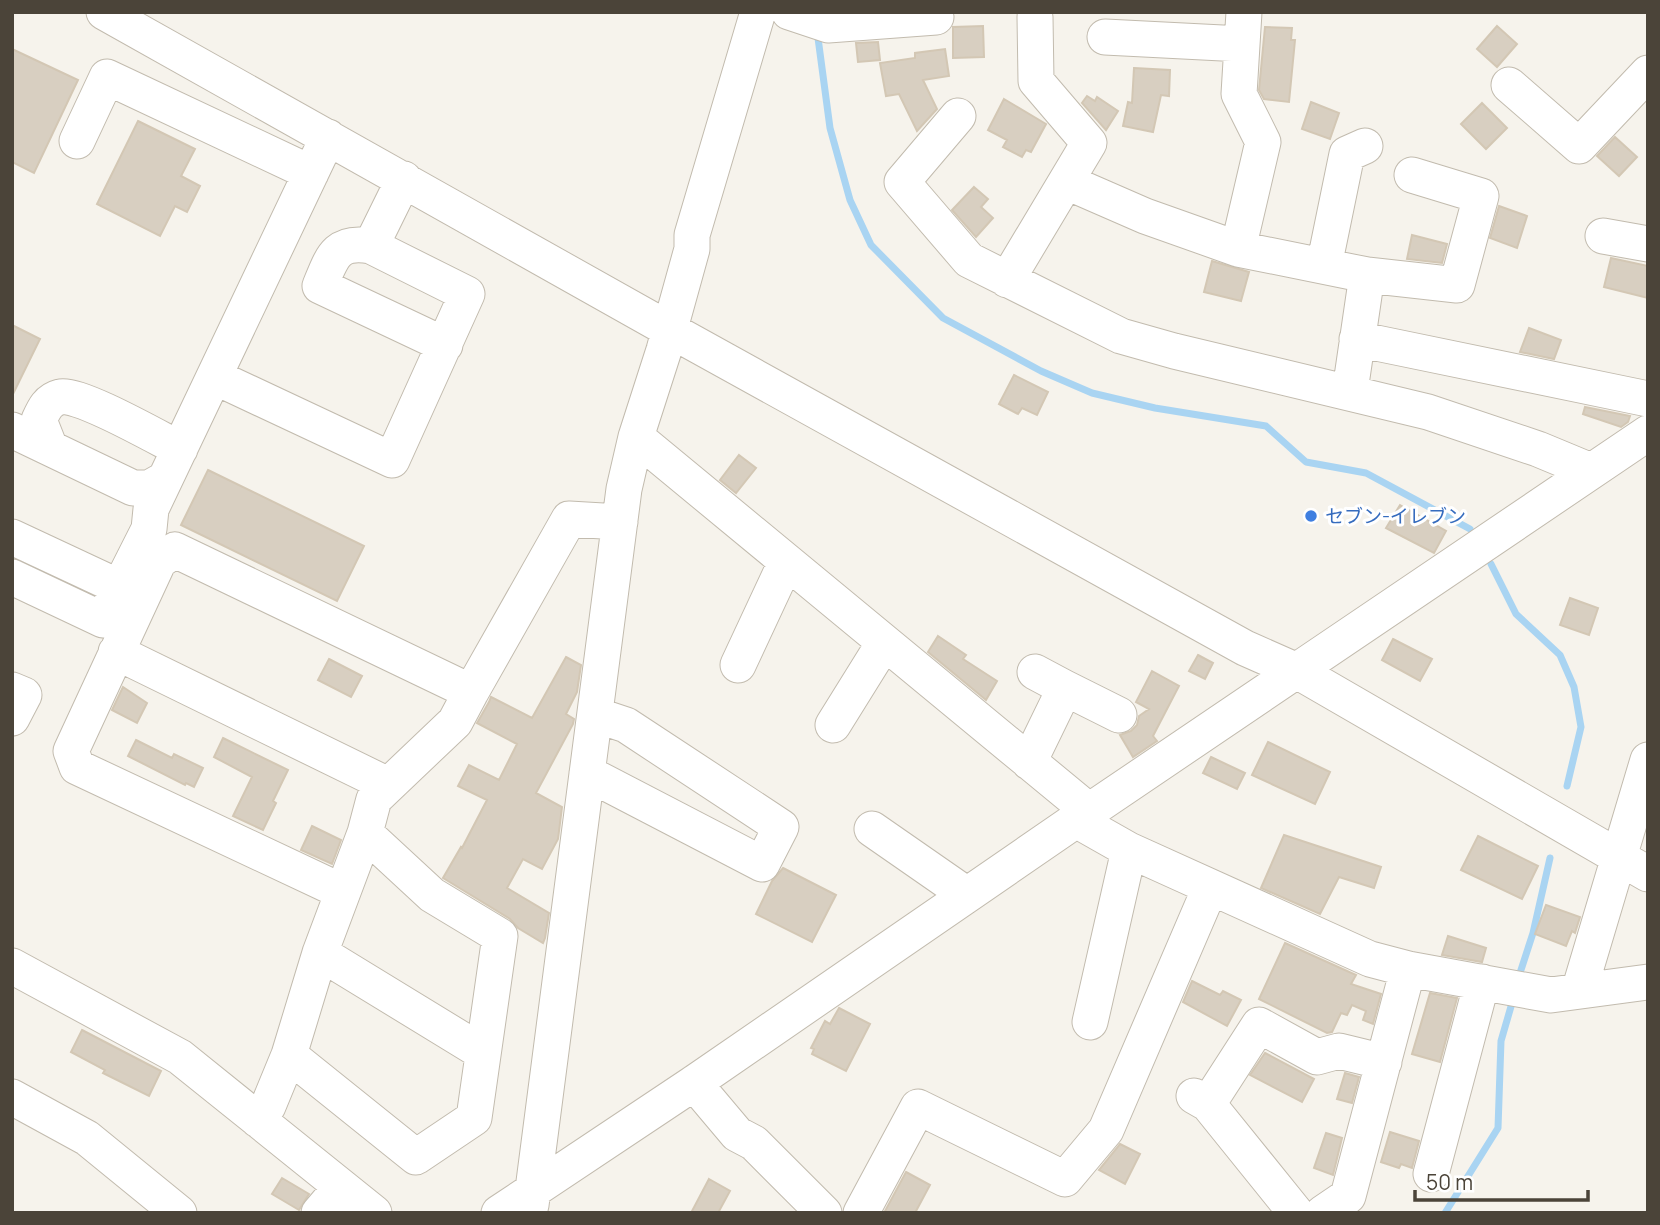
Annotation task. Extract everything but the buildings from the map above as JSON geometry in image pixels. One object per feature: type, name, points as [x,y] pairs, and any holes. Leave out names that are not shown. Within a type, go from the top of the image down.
[{"type":"street","points":[[104,12],[1232,641],[1297,671],[1648,874]]},
{"type":"street","points":[[532,1201],[602,716],[624,489],[636,437],[670,330],[692,248],[692,235],[758,12]]},
{"type":"street","points":[[789,12],[828,25],[936,17]]},
{"type":"street","points":[[1007,280],[1089,143],[1036,81],[1035,17]]},
{"type":"street","points":[[1105,37],[1243,28],[1239,94],[1263,142],[1238,249]]},
{"type":"street","points":[[1509,85],[1579,146],[1648,73]]},
{"type":"street","points":[[77,141],[107,77],[311,173]]},
{"type":"street","points":[[958,116],[902,182],[969,260],[1121,336],[1428,412],[1538,449],[1591,471]]},
{"type":"street","points":[[12,577],[103,620],[149,529],[151,509],[328,137]]},
{"type":"street","points":[[1324,266],[1347,154],[1365,146]]},
{"type":"street","points":[[1066,181],[1145,216],[1238,249],[1367,275],[1457,285],[1480,197],[1412,175]]},
{"type":"street","points":[[371,246],[404,179]]},
{"type":"street","points":[[1603,236],[1648,244]]},
{"type":"street","points":[[215,377],[393,460],[445,345],[467,294],[371,246],[355,243],[341,248],[331,258],[320,286],[445,345]]},
{"type":"street","points":[[1350,391],[1367,275]]},
{"type":"street","points":[[1357,339],[1648,399]]},
{"type":"street","points":[[50,448],[39,419],[46,405],[62,396],[80,399],[173,464]]},
{"type":"street","points":[[12,430],[133,488],[149,488],[173,464]]},
{"type":"street","points":[[499,1213],[532,1201],[694,1083],[1083,815],[1648,433]]},
{"type":"street","points":[[636,437],[1029,762],[1083,815],[1129,850],[1370,959],[1408,969],[1551,995],[1648,982]]},
{"type":"street","points":[[258,1121],[268,1107],[289,1055],[320,953],[365,833],[374,799],[454,722],[569,519],[620,522]]},
{"type":"street","points":[[12,537],[119,587]]},
{"type":"street","points":[[343,892],[77,767],[71,751],[159,561],[175,550],[471,692]]},
{"type":"street","points":[[738,665],[786,562]]},
{"type":"street","points":[[833,725],[884,643]]},
{"type":"street","points":[[116,652],[388,785]]},
{"type":"street","points":[[1035,671],[1119,715]]},
{"type":"street","points":[[1029,762],[1065,688]]},
{"type":"street","points":[[12,690],[24,695],[12,718]]},
{"type":"street","points":[[593,776],[762,864],[781,827],[626,725],[602,716]]},
{"type":"street","points":[[1579,990],[1648,760]]},
{"type":"street","points":[[872,830],[967,895]]},
{"type":"street","points":[[289,1055],[416,1157],[474,1118],[500,936],[432,895],[365,833]]},
{"type":"street","points":[[1090,1022],[1129,850]]},
{"type":"street","points":[[861,1213],[918,1107],[1065,1179],[1107,1130],[1210,888]]},
{"type":"street","points":[[320,953],[482,1052]]},
{"type":"street","points":[[1323,1213],[1348,1196],[1408,969]]},
{"type":"street","points":[[16,979],[180,1057],[258,1121],[330,1200],[374,1213]]},
{"type":"street","points":[[1431,1174],[1482,982]]},
{"type":"street","points":[[1296,1213],[1201,1100],[1259,1025],[1317,1057],[1339,1051],[1384,1062]]},
{"type":"street","points":[[694,1083],[737,1133],[754,1143],[824,1213]]},
{"type":"street","points":[[12,1097],[87,1138],[179,1213]]},
{"type":"waterway","points":[[818,38],[830,128],[850,200],[871,245],[943,318],[1041,371],[1092,393],[1155,408],[1266,426],[1306,462],[1366,473],[1470,529]]},
{"type":"waterway","points":[[1491,564],[1516,614],[1560,655],[1574,687],[1581,727],[1567,786]]},
{"type":"waterway","points":[[1520,973],[1533,933],[1550,858]]},
{"type":"waterway","points":[[1445,1213],[1498,1128],[1501,1041],[1512,1003]]},
{"type":"place","name":"セブン-イレブン","points":[[1311,516]]}]
